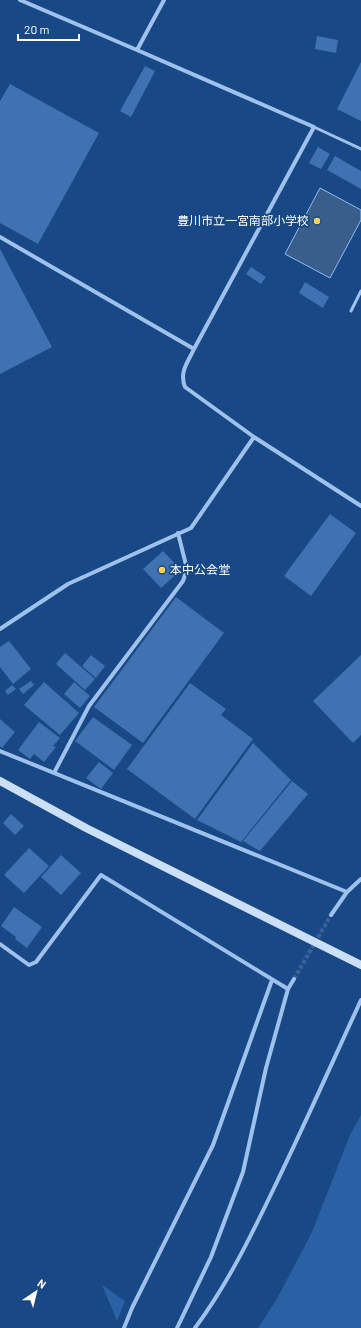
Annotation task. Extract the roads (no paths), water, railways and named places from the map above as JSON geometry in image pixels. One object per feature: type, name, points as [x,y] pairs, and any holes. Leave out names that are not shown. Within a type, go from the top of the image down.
[{"type":"main road","points":[[0,781],[86,828],[361,966]]},
{"type":"street","points":[[20,0],[314,127],[194,349],[182,374],[182,380],[185,386],[254,436],[361,506]]},
{"type":"street","points":[[137,50],[164,0]]},
{"type":"street","points":[[0,237],[194,349]]},
{"type":"street","points":[[0,629],[68,584],[191,528],[254,436]]},
{"type":"street","points":[[54,773],[88,706],[183,581],[187,569],[178,533]]},
{"type":"street","points":[[0,751],[347,892]]},
{"type":"street","points":[[0,944],[29,965],[36,962],[101,875],[288,989]]},
{"type":"street","points":[[331,915],[347,892],[361,880]]},
{"type":"street","points":[[177,1328],[211,1257],[243,1172],[266,1068],[288,989],[294,979]]},
{"type":"street","points":[[124,1328],[132,1308],[213,1145],[272,980]]},
{"type":"street","points":[[195,1328],[204,1316],[249,1241],[288,1160],[361,1000]]},
{"type":"lane","points":[[314,127],[361,149]]},
{"type":"lane","points":[[350,311],[361,291]]},
{"type":"tunnel","points":[[294,979],[331,915]]},
{"type":"place","name":"豊川市立一宮南部小学校","points":[[317,221]]},
{"type":"place","name":"本中公会堂","points":[[162,570]]}]
